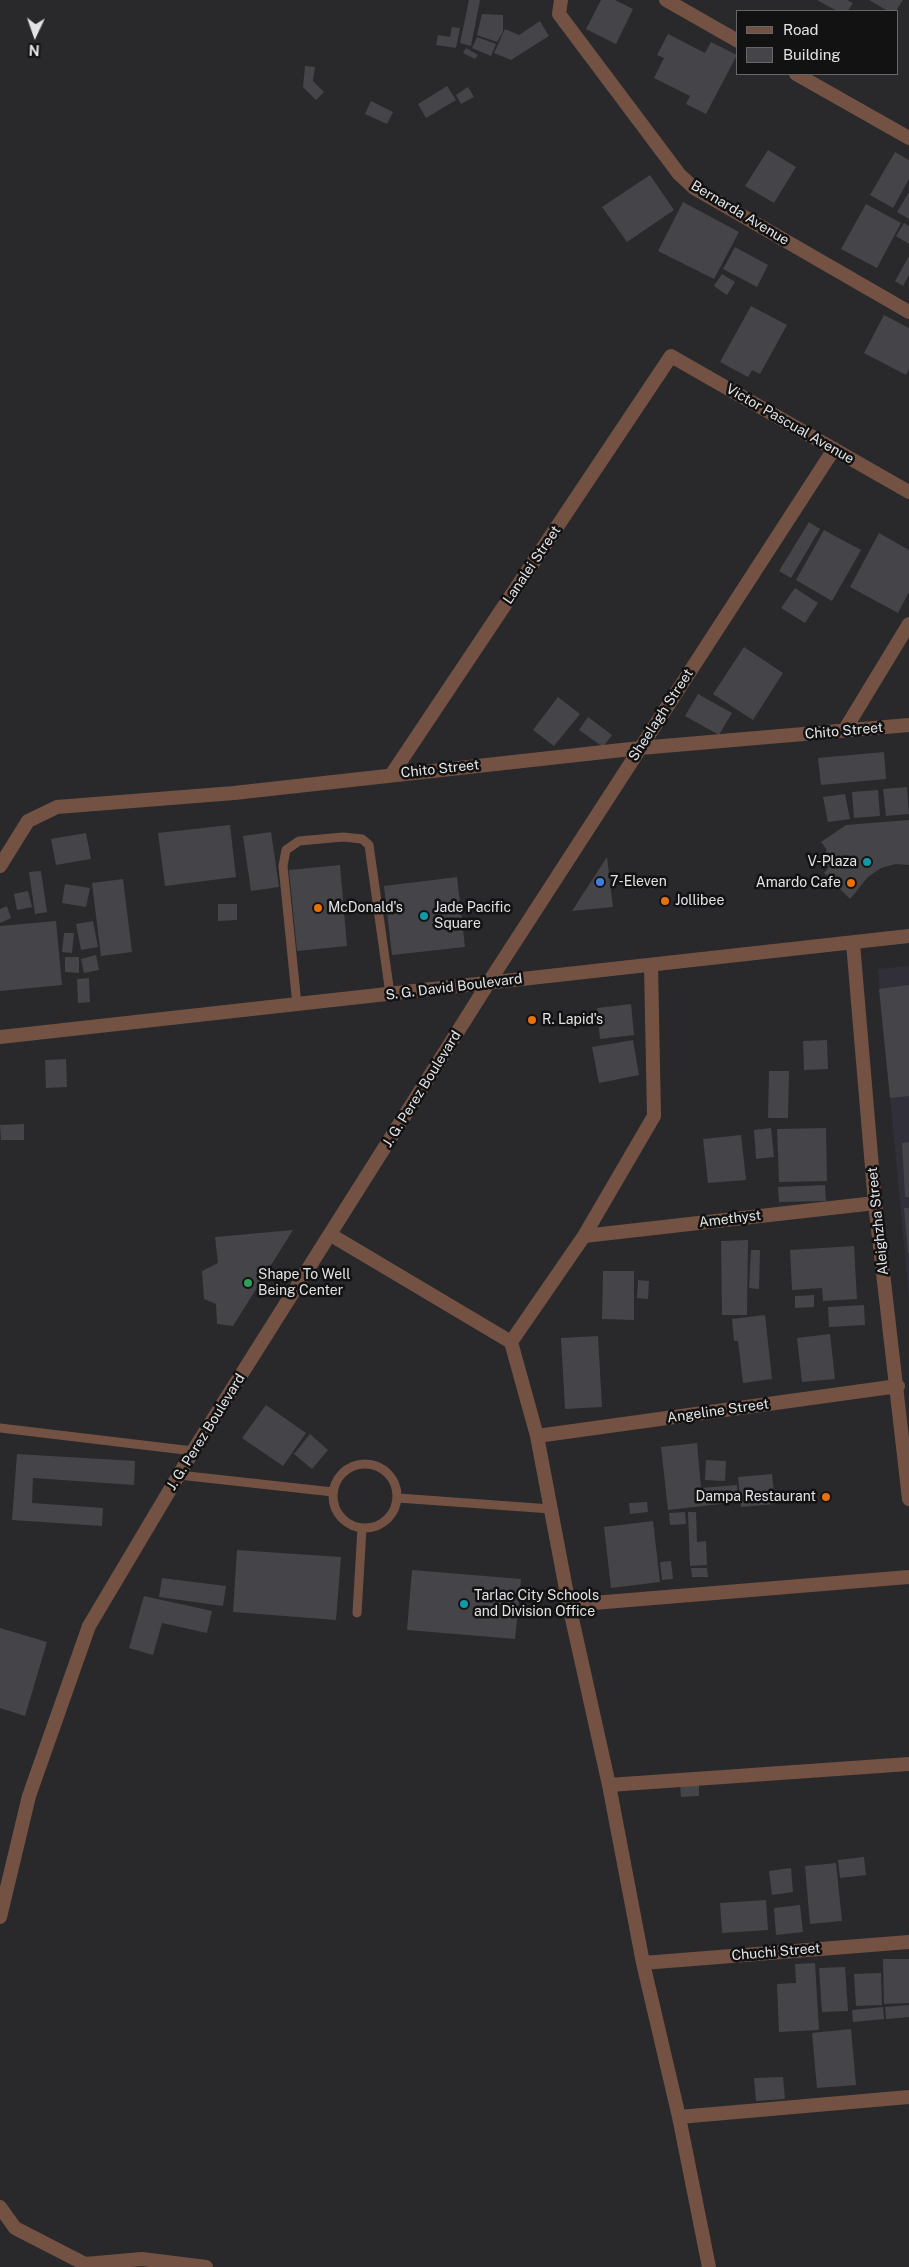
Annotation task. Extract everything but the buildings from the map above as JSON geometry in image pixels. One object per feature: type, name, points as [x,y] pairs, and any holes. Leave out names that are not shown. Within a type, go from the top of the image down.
[{"type":"street","name":"Bernarda Avenue","points":[[561,0],[560,14],[684,179],[694,188],[909,312]]},
{"type":"street","points":[[666,0],[736,40]]},
{"type":"street","points":[[798,75],[909,138]]},
{"type":"street","name":"Victor Pascual Avenue","points":[[671,356],[909,492]]},
{"type":"street","name":"Lanalei Street","points":[[392,774],[671,356]]},
{"type":"street","name":"Sheelagh Street","points":[[489,982],[834,449]]},
{"type":"street","points":[[844,732],[909,624]]},
{"type":"street","name":"Chito Street","points":[[0,866],[28,821],[56,807],[234,793],[640,748],[909,725]]},
{"type":"street","name":"S. G. David Boulevard","points":[[0,1037],[489,982],[853,944],[909,936]]},
{"type":"street","name":"Aleighzha Street","points":[[853,944],[875,1202],[898,1386],[909,1499]]},
{"type":"street","points":[[511,1342],[584,1236],[654,1116],[651,965]]},
{"type":"street","name":"J. G. Perez Boulevard","points":[[0,1917],[29,1796],[89,1626],[193,1451],[489,982]]},
{"type":"street","name":"Amethyst","points":[[584,1236],[875,1202]]},
{"type":"street","points":[[331,1235],[511,1342],[537,1436],[569,1604],[609,1785],[643,1963],[679,2117],[709,2267]]},
{"type":"street","name":"Angeline Street","points":[[537,1436],[898,1386]]},
{"type":"street","points":[[569,1604],[909,1577]]},
{"type":"street","points":[[609,1785],[909,1764]]},
{"type":"street","name":"Chuchi Street","points":[[643,1963],[909,1942]]},
{"type":"street","points":[[679,2117],[909,2097]]},
{"type":"street","points":[[0,2207],[15,2228],[85,2266],[142,2259],[206,2267]]},
{"type":"lane","points":[[297,1005],[283,866],[286,850],[299,842],[343,837],[362,839],[369,846],[390,994]]},
{"type":"lane","points":[[0,1428],[193,1451]]},
{"type":"lane","points":[[374,1464],[384,1469],[392,1477],[397,1487],[398,1498],[390,1517],[382,1524],[362,1528],[348,1522],[337,1512],[333,1492],[342,1472],[357,1465],[374,1464]]},
{"type":"lane","points":[[179,1475],[333,1492]]},
{"type":"lane","points":[[398,1498],[551,1509]]},
{"type":"lane","points":[[357,1613],[362,1528]]},
{"type":"shaded area","points":[[909,966],[909,1298],[878,969]]},
{"type":"place","name":"V-Plaza","points":[[867,862]]},
{"type":"place","name":"7-Eleven","points":[[600,882]]},
{"type":"place","name":"Amardo Cafe","points":[[851,883]]},
{"type":"place","name":"Jollibee","points":[[665,901]]},
{"type":"place","name":"McDonald's","points":[[318,908]]},
{"type":"place","name":"Jade Pacific Square","points":[[424,916]]},
{"type":"place","name":"R. Lapid's","points":[[532,1020]]},
{"type":"place","name":"Shape To Well Being Center","points":[[248,1283]]},
{"type":"place","name":"Dampa Restaurant","points":[[826,1497]]},
{"type":"place","name":"Tarlac City Schools and Division Office","points":[[464,1604]]}]
